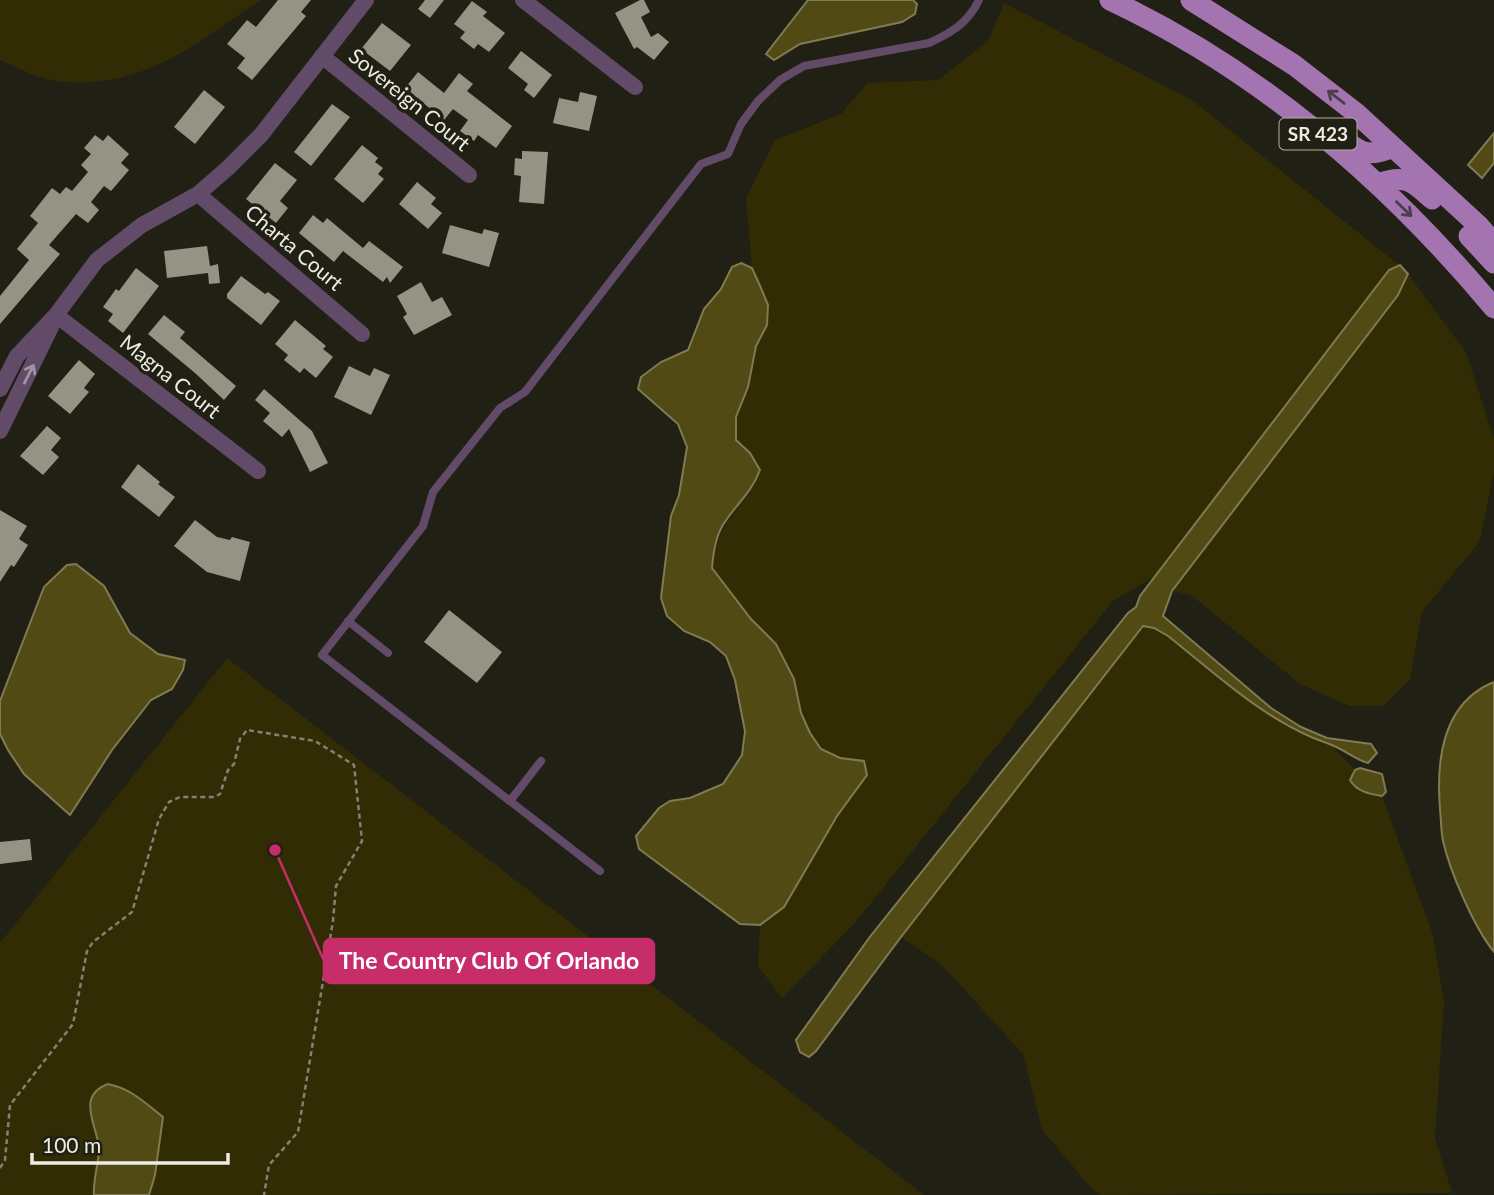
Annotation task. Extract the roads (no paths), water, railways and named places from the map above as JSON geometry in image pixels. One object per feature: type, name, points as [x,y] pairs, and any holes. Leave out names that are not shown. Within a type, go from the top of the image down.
[{"type":"main road","name":"SR 423","points":[[1110,0],[1210,54],[1267,93],[1377,184],[1428,232],[1494,308]]},
{"type":"main road","name":"SR 423","points":[[1200,2],[1294,65],[1356,113],[1494,243]]},
{"type":"main road","points":[[1158,24],[1189,30],[1260,76],[1357,150],[1377,154],[1393,147]]},
{"type":"main road","points":[[1377,184],[1397,177],[1417,185],[1494,263]]},
{"type":"street","points":[[0,389],[17,356],[56,316],[97,260],[142,225],[198,194],[261,135],[366,0]]},
{"type":"street","points":[[523,0],[635,87]]},
{"type":"street","name":"Sovereign Court","points":[[322,57],[469,176]]},
{"type":"street","name":"Charta Court","points":[[198,194],[362,334]]},
{"type":"street","points":[[0,431],[56,316]]},
{"type":"street","name":"Magna Court","points":[[56,316],[258,471]]},
{"type":"lane","points":[[600,871],[322,654],[423,526],[433,492],[500,408],[524,392],[701,164],[728,154],[740,124],[758,100],[780,80],[804,66],[929,43],[964,23],[979,0]]},
{"type":"lane","points":[[348,621],[388,653]]},
{"type":"lane","points":[[510,801],[541,761]]},
{"type":"place","name":"The Country Club Of Orlando","points":[[275,850]]}]
